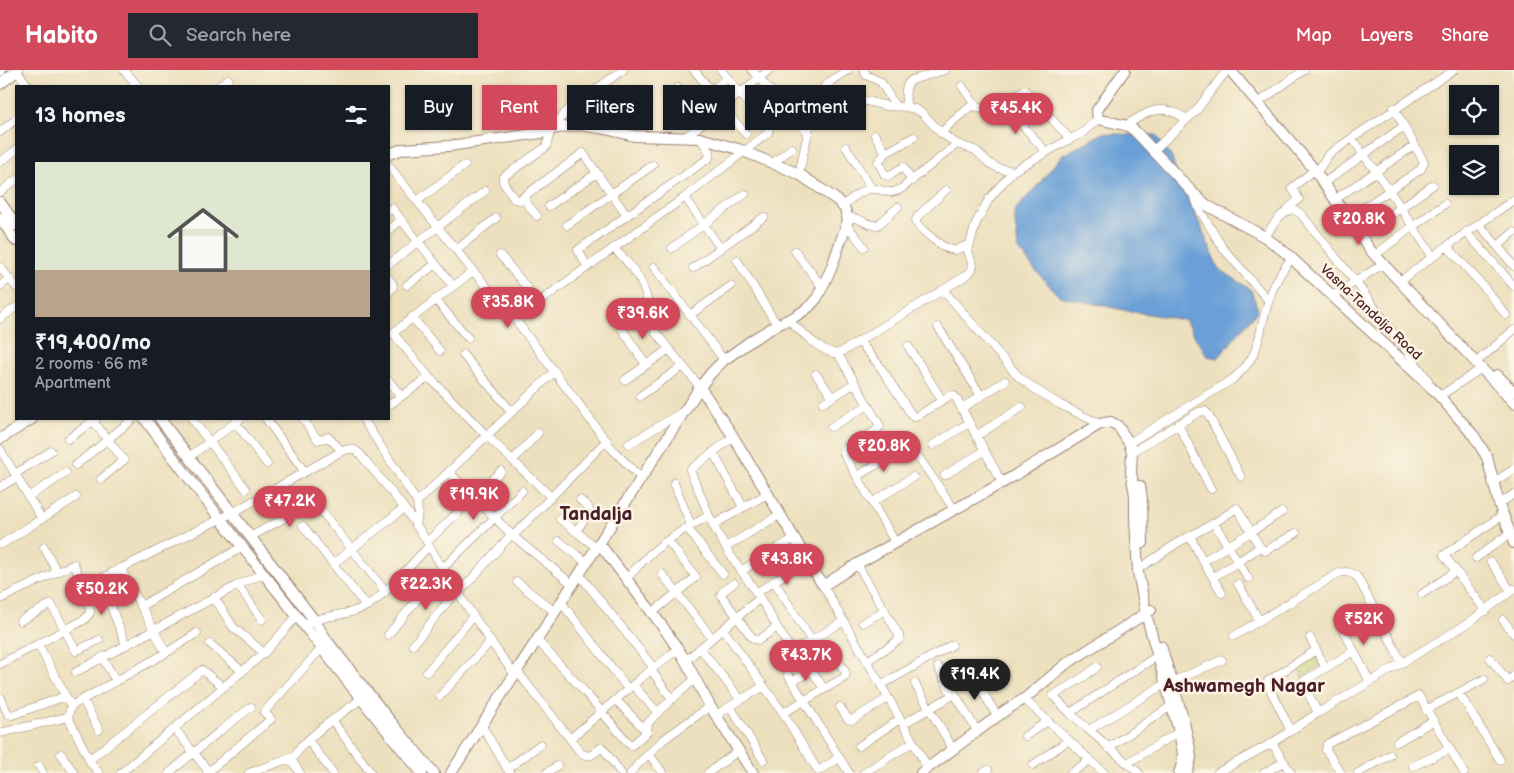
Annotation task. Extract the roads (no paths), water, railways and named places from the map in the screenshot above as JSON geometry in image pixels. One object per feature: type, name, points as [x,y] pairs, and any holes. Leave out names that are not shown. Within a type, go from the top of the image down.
[{"type":"street","points":[[124,70],[137,85]]},
{"type":"street","points":[[603,83],[614,70]]},
{"type":"street","points":[[600,85],[623,70]]},
{"type":"street","points":[[694,70],[706,85]]},
{"type":"street","points":[[515,319],[685,197],[770,131],[721,70]]},
{"type":"street","points":[[752,70],[808,133]]},
{"type":"street","points":[[735,97],[769,70]]},
{"type":"street","points":[[799,174],[815,100],[820,90],[837,73],[848,70]]},
{"type":"street","points":[[864,70],[866,75],[881,82],[895,106]]},
{"type":"street","points":[[906,106],[906,86],[908,83],[912,80],[945,70]]},
{"type":"street","points":[[788,320],[822,349],[838,354],[964,277],[971,271],[973,266],[969,248],[976,223],[989,199],[1013,171],[1070,138],[1081,134],[1098,119],[1098,110],[1125,70]]},
{"type":"street","points":[[1154,150],[1188,120],[1228,70],[1260,101]]},
{"type":"street","points":[[1237,70],[1316,169],[1371,251],[1403,279],[1481,363],[1514,403]]},
{"type":"street","points":[[1260,101],[1304,70]]},
{"type":"street","points":[[1265,237],[1282,214],[1299,199],[1292,188],[1316,169],[1328,155],[1394,108],[1454,70]]},
{"type":"street","points":[[0,84],[17,71],[28,85]]},
{"type":"street","points":[[718,85],[727,78]]},
{"type":"street","points":[[220,85],[228,79]]},
{"type":"street","points":[[962,86],[975,105],[987,111],[1026,91],[1070,138]]},
{"type":"street","points":[[866,101],[887,106],[906,106],[922,113],[941,133],[957,144],[975,150],[998,168],[1013,171]]},
{"type":"street","points":[[1003,103],[1046,152]]},
{"type":"street","points":[[941,133],[950,123],[971,106],[975,105]]},
{"type":"street","points":[[1353,215],[1423,166],[1424,162],[1394,108]]},
{"type":"street","points":[[557,121],[567,110]]},
{"type":"street","points":[[1125,126],[1146,112],[1159,110],[1169,110],[1188,120]]},
{"type":"street","name":"Vasna-Tandalja Road","points":[[1098,119],[1125,126],[1135,131],[1193,193],[1208,206],[1265,237],[1292,258],[1438,394],[1474,436],[1487,457],[1499,504],[1511,531],[1514,544]]},
{"type":"street","points":[[0,132],[15,120]]},
{"type":"street","points":[[735,121],[746,134]]},
{"type":"street","points":[[1328,180],[1404,126]]},
{"type":"street","points":[[390,147],[407,143],[480,137],[528,130]]},
{"type":"street","points":[[390,154],[403,149],[449,146],[541,133],[548,130],[549,139],[546,147],[503,177],[503,182],[514,199],[525,201],[537,216]]},
{"type":"street","points":[[610,130],[634,136],[700,138],[745,152],[799,174],[838,200],[847,222],[864,247]]},
{"type":"street","points":[[684,138],[694,130]]},
{"type":"street","points":[[874,135],[886,153]]},
{"type":"street","points":[[912,181],[903,168],[889,176],[885,175],[878,162],[886,153],[914,137]]},
{"type":"street","points":[[588,266],[578,250],[709,158],[710,153],[700,138]]},
{"type":"street","points":[[1352,138],[1389,190],[1432,257]]},
{"type":"street","points":[[842,206],[857,195],[872,189],[893,193],[902,189],[957,144]]},
{"type":"street","points":[[1340,196],[1415,145]]},
{"type":"street","points":[[846,147],[872,189]]},
{"type":"street","points":[[772,163],[792,148]]},
{"type":"street","points":[[0,162],[15,151]]},
{"type":"street","points":[[519,200],[583,153],[627,216]]},
{"type":"street","points":[[417,201],[465,165]]},
{"type":"street","points":[[567,225],[653,165]]},
{"type":"street","points":[[390,167],[472,271],[515,319],[614,450],[641,478]]},
{"type":"street","points":[[1316,169],[1328,180],[1340,196],[1388,266],[1481,363],[1514,392]]},
{"type":"street","points":[[549,206],[597,173]]},
{"type":"street","points":[[0,192],[15,181]]},
{"type":"street","points":[[1366,233],[1433,185]]},
{"type":"street","points":[[946,190],[918,216],[916,223],[940,245],[954,250],[969,248]]},
{"type":"street","points":[[390,263],[484,191]]},
{"type":"street","points":[[1193,193],[1222,248],[1268,300]]},
{"type":"street","points":[[672,248],[745,194]]},
{"type":"street","points":[[685,197],[721,248]]},
{"type":"street","points":[[1403,279],[1466,232],[1512,201]]},
{"type":"street","points":[[0,202],[2,217],[15,239]]},
{"type":"street","points":[[1380,252],[1445,204]]},
{"type":"street","points":[[451,773],[597,545],[711,373],[724,360],[752,340],[796,316],[818,298],[847,222],[854,217],[874,226],[878,225],[898,207]]},
{"type":"street","points":[[390,209],[392,208],[453,286]]},
{"type":"street","points":[[1286,210],[1292,209],[1301,214],[1355,281],[1438,394],[1481,363],[1514,330]]},
{"type":"street","points":[[2,217],[15,224]]},
{"type":"street","points":[[693,268],[764,217]]},
{"type":"street","points":[[456,250],[496,218]]},
{"type":"street","points":[[390,229],[401,220]]},
{"type":"street","points":[[1479,224],[1514,266]]},
{"type":"street","points":[[1466,232],[1514,286]]},
{"type":"street","points":[[1498,246],[1514,232]]},
{"type":"street","points":[[1447,246],[1506,315]]},
{"type":"street","points":[[613,248],[636,272],[645,292],[652,324],[656,333],[700,387],[718,414],[822,584],[913,742],[924,771],[997,716],[1024,699],[1066,664],[1148,612]]},
{"type":"street","points":[[794,251],[823,288]]},
{"type":"street","points":[[500,255],[539,302]]},
{"type":"street","points":[[1131,451],[1234,379],[1243,369],[1253,356],[1268,300],[1276,280],[1292,258]]},
{"type":"street","points":[[737,260],[777,325]]},
{"type":"street","points":[[407,285],[436,264]]},
{"type":"street","points":[[1333,296],[1355,281],[1388,266]]},
{"type":"street","points":[[0,267],[15,286]]},
{"type":"street","points":[[654,267],[724,360]]},
{"type":"street","points":[[472,271],[393,333],[429,377],[551,497]]},
{"type":"street","points":[[0,286],[9,279]]},
{"type":"street","points":[[690,315],[730,286]]},
{"type":"street","points":[[943,290],[1019,377],[1059,404],[1100,424]]},
{"type":"street","points":[[436,299],[468,338]]},
{"type":"street","points":[[0,319],[15,308]]},
{"type":"street","points":[[412,317],[440,351]]},
{"type":"street","points":[[622,328],[646,365]]},
{"type":"street","points":[[938,328],[981,396]]},
{"type":"street","points":[[859,342],[878,365],[913,417],[953,395],[962,408],[1002,483]]},
{"type":"street","points":[[908,346],[942,400]]},
{"type":"street","points":[[625,380],[669,349]]},
{"type":"street","points":[[838,354],[879,423],[879,428],[844,450],[844,454],[895,542]]},
{"type":"street","points":[[463,355],[512,412]]},
{"type":"street","points":[[640,396],[683,366]]},
{"type":"street","points":[[417,502],[555,371]]},
{"type":"street","points":[[816,374],[832,397]]},
{"type":"street","points":[[390,404],[429,377]]},
{"type":"street","points":[[962,408],[1006,381]]},
{"type":"street","points":[[390,382],[401,396]]},
{"type":"street","points":[[823,403],[855,382]]},
{"type":"street","points":[[830,427],[868,405]]},
{"type":"street","points":[[976,436],[1022,408]]},
{"type":"street","points":[[629,444],[685,410]]},
{"type":"street","points":[[1131,451],[1199,412],[1205,411],[1241,476]]},
{"type":"street","points":[[0,439],[30,420]]},
{"type":"street","points":[[68,439],[94,420],[124,460],[101,479]]},
{"type":"street","points":[[76,465],[132,420]]},
{"type":"street","points":[[146,420],[195,487],[321,649],[422,773]]},
{"type":"street","points":[[161,420],[314,620],[328,642],[434,773]]},
{"type":"street","points":[[193,420],[246,490]]},
{"type":"street","points":[[267,420],[305,472]]},
{"type":"street","points":[[304,420],[318,440],[328,437],[342,452]]},
{"type":"street","points":[[365,420],[417,502],[416,526]]},
{"type":"street","points":[[189,458],[237,421],[267,464]]},
{"type":"street","points":[[822,584],[826,584],[895,542],[1002,483],[1100,424],[1111,422],[1118,426],[1131,451],[1137,468],[1142,499],[1143,566],[1148,612],[1155,628],[1169,682],[1171,706],[1182,753],[1182,764],[1179,773]]},
{"type":"street","points":[[932,445],[969,423]]},
{"type":"street","points":[[1178,424],[1211,489]]},
{"type":"street","points":[[513,460],[538,433]]},
{"type":"street","points":[[733,437],[690,470],[713,526],[792,652]]},
{"type":"street","points":[[413,645],[458,592],[607,440]]},
{"type":"street","points":[[0,449],[42,518]]},
{"type":"street","points":[[84,587],[232,514],[347,449],[354,449],[404,508],[490,642],[581,753],[586,756],[593,754],[602,747],[621,773]]},
{"type":"street","points":[[0,487],[51,451]]},
{"type":"street","points":[[857,476],[900,451]]},
{"type":"street","points":[[946,475],[984,451]]},
{"type":"street","points":[[1131,451],[1138,572],[1157,656],[1183,718],[1191,758],[1187,773]]},
{"type":"street","points":[[713,452],[743,507]]},
{"type":"street","points":[[920,458],[954,509]]},
{"type":"street","points":[[1494,482],[1514,469]]},
{"type":"street","points":[[303,625],[314,620],[348,613],[366,606],[385,591],[474,496],[501,471]]},
{"type":"street","points":[[449,472],[512,536],[572,584]]},
{"type":"street","points":[[28,497],[66,473]]},
{"type":"street","points":[[873,502],[913,477]]},
{"type":"street","points":[[674,483],[689,526],[723,574]]},
{"type":"street","points":[[388,635],[443,568],[522,491]]},
{"type":"street","points":[[713,526],[766,494]]},
{"type":"street","points":[[1499,504],[1514,494]]},
{"type":"street","points":[[2,544],[76,497]]},
{"type":"street","points":[[250,537],[319,499]]},
{"type":"street","points":[[576,531],[590,510],[580,500]]},
{"type":"street","points":[[333,564],[404,508]]},
{"type":"street","points":[[1143,566],[1238,508],[1260,547],[1265,551],[1296,533]]},
{"type":"street","points":[[1203,561],[1282,512]]},
{"type":"street","points":[[323,513],[385,591]]},
{"type":"street","points":[[726,548],[779,515]]},
{"type":"street","points":[[1486,611],[1444,555],[1503,515]]},
{"type":"street","points":[[626,579],[646,558],[668,541],[689,526],[709,516]]},
{"type":"street","points":[[560,519],[597,545],[652,613],[678,649],[713,710],[753,773]]},
{"type":"street","points":[[1214,523],[1248,578]]},
{"type":"street","points":[[303,526],[366,606]]},
{"type":"street","points":[[1476,558],[1511,531]]},
{"type":"street","points":[[1190,536],[1222,592]]},
{"type":"street","points":[[741,571],[793,539]]},
{"type":"street","points":[[559,541],[586,562]]},
{"type":"street","points":[[652,613],[696,577],[668,541]]},
{"type":"street","points":[[44,547],[57,572]]},
{"type":"street","points":[[141,606],[242,547]]},
{"type":"street","points":[[1213,577],[1260,547]]},
{"type":"street","points":[[685,661],[737,618],[774,581],[806,560]]},
{"type":"street","points":[[1217,773],[1272,743],[1318,713],[1450,635],[1486,611],[1512,590],[1491,562]]},
{"type":"street","points":[[0,599],[74,564],[89,601],[90,613],[84,620],[0,664]]},
{"type":"street","points":[[857,564],[899,635],[899,640],[867,661]]},
{"type":"street","points":[[120,568],[166,653]]},
{"type":"street","points":[[1422,594],[1456,571]]},
{"type":"street","points":[[1234,636],[1339,573],[1346,572],[1352,573],[1358,578],[1402,663]]},
{"type":"street","points":[[76,672],[214,597],[263,574]]},
{"type":"street","points":[[579,574],[653,669],[672,699]]},
{"type":"street","points":[[662,574],[712,638]]},
{"type":"street","points":[[100,578],[126,645]]},
{"type":"street","points":[[774,581],[811,640]]},
{"type":"street","points":[[517,582],[558,607],[631,687],[658,713]]},
{"type":"street","points":[[734,584],[721,594],[754,639],[758,640],[777,627]]},
{"type":"street","points":[[1238,584],[1260,620]]},
{"type":"street","points":[[238,585],[262,620]]},
{"type":"street","points":[[214,597],[232,627],[264,653]]},
{"type":"street","points":[[20,621],[50,604],[76,652],[99,640]]},
{"type":"street","points":[[863,624],[885,610]]},
{"type":"street","points":[[125,772],[264,653],[296,616]]},
{"type":"street","points":[[427,672],[473,616]]},
{"type":"street","points":[[1338,620],[1370,682]]},
{"type":"street","points":[[1502,620],[1514,634]]},
{"type":"street","points":[[775,662],[844,621]]},
{"type":"street","points":[[723,629],[783,713],[819,772],[840,758]]},
{"type":"street","points":[[71,706],[197,634]]},
{"type":"street","points":[[1310,638],[1325,667]]},
{"type":"street","points":[[537,640],[629,744],[632,745],[647,732],[648,723],[695,679]]},
{"type":"street","points":[[440,696],[490,642]]},
{"type":"street","points":[[38,644],[71,706],[68,718],[89,760],[99,773]]},
{"type":"street","points":[[210,644],[242,671]]},
{"type":"street","points":[[881,685],[952,645]]},
{"type":"street","points":[[700,648],[741,700]]},
{"type":"street","points":[[175,728],[208,772],[271,719],[264,712],[321,649]]},
{"type":"street","points":[[570,739],[678,649]]},
{"type":"street","points":[[1291,731],[1268,685],[1268,681],[1316,650]]},
{"type":"street","points":[[1318,713],[1302,682],[1354,651]]},
{"type":"street","points":[[783,713],[845,677],[846,673],[833,653]]},
{"type":"street","points":[[1070,713],[1157,656]]},
{"type":"street","points":[[102,657],[116,681]]},
{"type":"street","points":[[1490,658],[1511,679],[1514,689]]},
{"type":"street","points":[[1089,730],[1169,682],[1222,660]]},
{"type":"street","points":[[938,667],[952,696]]},
{"type":"street","points":[[1096,667],[1053,696],[1108,748],[1139,773]]},
{"type":"street","points":[[89,760],[202,670],[223,687]]},
{"type":"street","points":[[824,689],[813,672],[810,671],[790,678],[849,773]]},
{"type":"street","points":[[972,674],[997,716]]},
{"type":"street","points":[[1426,710],[1484,679]]},
{"type":"street","points":[[915,684],[953,749]]},
{"type":"street","points":[[631,773],[669,736],[713,710],[730,706],[764,686]]},
{"type":"street","points":[[1459,693],[1500,760]]},
{"type":"street","points":[[859,746],[955,694],[977,731]]},
{"type":"street","points":[[1,698],[8,714],[12,715],[66,696]]},
{"type":"street","points":[[1341,773],[1326,750],[1327,744],[1419,696],[1464,773]]},
{"type":"street","points":[[840,707],[848,719],[852,720],[888,698]]},
{"type":"street","points":[[250,773],[263,771],[297,754],[301,746],[361,699]]},
{"type":"street","points":[[1024,699],[1104,773]]},
{"type":"street","points":[[83,700],[99,730]]},
{"type":"street","points":[[616,700],[647,732]]},
{"type":"street","points":[[730,706],[763,760]]},
{"type":"street","points":[[1108,748],[1171,706]]},
{"type":"street","points":[[169,773],[252,707]]},
{"type":"street","points":[[0,734],[68,718]]},
{"type":"street","points":[[332,720],[370,773]]},
{"type":"street","points":[[1024,736],[1048,721]]},
{"type":"street","points":[[1396,742],[1433,721]]},
{"type":"street","points":[[482,726],[509,771],[541,744]]},
{"type":"street","points":[[1127,763],[1178,732]]},
{"type":"street","points":[[308,740],[333,773]]},
{"type":"street","points":[[1033,765],[1069,740]]},
{"type":"street","points":[[864,773],[913,742]]},
{"type":"street","points":[[1272,743],[1291,773]]},
{"type":"street","points":[[1413,766],[1450,749]]},
{"type":"street","points":[[708,773],[738,751]]},
{"type":"street","points":[[61,754],[74,773]]},
{"type":"street","points":[[649,754],[663,773]]},
{"type":"street","points":[[1358,773],[1390,755]]},
{"type":"street","points":[[290,758],[300,773]]},
{"type":"street","points":[[1071,773],[1090,760]]},
{"type":"street","points":[[1264,773],[1284,762]]},
{"type":"street","points":[[546,773],[557,766]]},
{"type":"water","points":[[1103,133],[1156,135],[1172,158],[1178,177],[1218,268],[1251,290],[1258,310],[1218,358],[1207,356],[1185,320],[1124,310],[1059,296],[1018,248],[1014,211],[1061,156]]},
{"type":"district","name":"Tandalja","points":[[596,514]]},
{"type":"district","name":"Ashwamegh Nagar","points":[[1244,686]]}]
